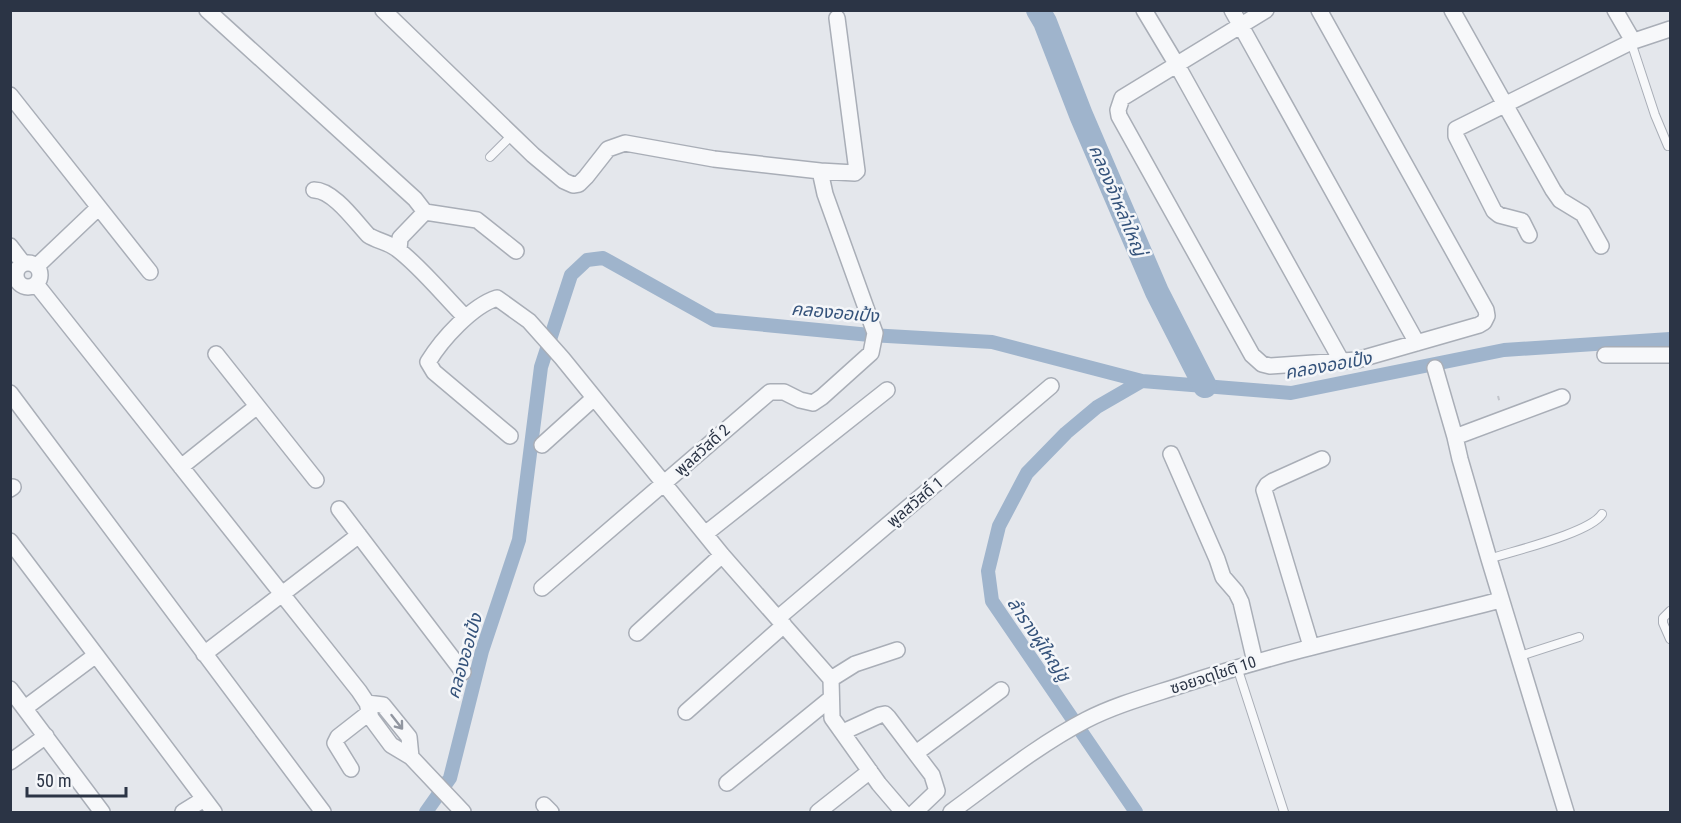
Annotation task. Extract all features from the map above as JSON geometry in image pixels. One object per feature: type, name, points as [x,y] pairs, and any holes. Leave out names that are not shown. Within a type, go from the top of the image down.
[{"type":"street","points":[[207,10],[416,200],[426,212],[477,220],[516,251]]},
{"type":"street","points":[[383,10],[512,135],[564,181],[573,185],[579,184],[586,177],[608,149],[625,143],[714,159],[855,173],[857,171],[837,18]]},
{"type":"street","points":[[1144,10],[1342,362]]},
{"type":"street","points":[[1232,10],[1417,343]]},
{"type":"street","points":[[1266,10],[1122,98],[1118,110],[1119,116],[1256,360],[1270,366],[1342,362],[1417,343],[1484,322],[1487,316],[1486,310],[1319,10]]},
{"type":"street","points":[[1452,10],[1553,190],[1560,200],[1583,214],[1600,246]]},
{"type":"street","points":[[1616,10],[1632,42]]},
{"type":"street","points":[[1529,235],[1522,221],[1499,215],[1494,211],[1455,132],[1460,126],[1632,42],[1671,29]]},
{"type":"street","points":[[10,95],[150,272]]},
{"type":"street","name":"พูลสวัสดิ์ 2","points":[[542,588],[770,392],[784,392],[800,400],[813,403],[871,353],[874,333],[825,194],[820,171]]},
{"type":"street","points":[[314,190],[322,190],[330,195],[368,234],[399,250],[465,317]]},
{"type":"street","points":[[10,246],[30,265],[40,276],[36,284],[27,288],[14,287],[16,269],[30,265],[98,208]]},
{"type":"street","points":[[399,250],[400,238],[426,212]]},
{"type":"street","points":[[36,284],[282,595],[368,707],[371,718],[391,745],[414,761],[462,812]]},
{"type":"street","points":[[510,436],[434,372],[429,365],[430,359],[465,317],[497,298],[529,321],[562,358],[722,555],[831,679],[832,718],[903,813]]},
{"type":"street","points":[[216,354],[316,480]]},
{"type":"street","points":[[1605,356],[1671,356]]},
{"type":"street","points":[[1435,368],[1501,600],[1520,656],[1566,813]]},
{"type":"street","name":"พูลสวัสดิ์ 1","points":[[686,711],[781,622],[1052,386]]},
{"type":"street","points":[[705,534],[887,390]]},
{"type":"street","points":[[10,393],[323,813]]},
{"type":"street","points":[[1455,437],[1562,397]]},
{"type":"street","points":[[543,445],[594,398]]},
{"type":"street","points":[[181,467],[256,407]]},
{"type":"street","points":[[1171,454],[1223,577],[1236,592],[1256,662]]},
{"type":"street","points":[[1311,646],[1264,490],[1273,481],[1322,459]]},
{"type":"street","points":[[339,510],[463,672]]},
{"type":"street","points":[[204,654],[359,535]]},
{"type":"street","points":[[10,541],[214,813]]},
{"type":"street","points":[[637,633],[722,555]]},
{"type":"street","name":"ซอยจตุโชติ 10","points":[[951,813],[1038,749],[1106,710],[1237,667],[1311,646],[1501,600]]},
{"type":"street","points":[[831,679],[855,664],[897,650]]},
{"type":"street","points":[[25,708],[96,655]]},
{"type":"street","points":[[10,689],[102,813]]},
{"type":"street","points":[[916,753],[1001,690]]},
{"type":"street","points":[[727,783],[831,699]]},
{"type":"street","points":[[351,769],[335,743],[338,737],[368,707]]},
{"type":"street","points":[[843,732],[885,714],[932,775],[937,791],[915,813]]},
{"type":"street","points":[[10,762],[46,736]]},
{"type":"street","points":[[818,813],[870,771]]},
{"type":"street","points":[[183,813],[204,799]]},
{"type":"lane","points":[[1632,42],[1655,115],[1668,146]]},
{"type":"lane","points":[[490,157],[512,135]]},
{"type":"lane","points":[[1489,559],[1578,530],[1598,520],[1602,514]]},
{"type":"lane","points":[[1671,611],[1663,618],[1663,623],[1671,639]]},
{"type":"lane","points":[[1520,656],[1579,638]]},
{"type":"lane","points":[[1237,667],[1284,813]]},
{"type":"waterway","name":"คลองจ้าหล่าใหญ่","points":[[1038,10],[1157,292],[1205,386]]},
{"type":"waterway","name":"คลองออเป้ง","points":[[426,812],[450,778],[482,651],[519,540],[541,367],[571,275],[587,260],[603,258],[714,320],[870,335],[992,342],[1142,381],[1291,393],[1504,350],[1670,339]]},
{"type":"waterway","name":"ลำรางผู้ใหญ่ชู","points":[[1136,812],[992,601],[988,571],[999,526],[1027,473],[1066,433],[1097,407],[1142,381]]}]
